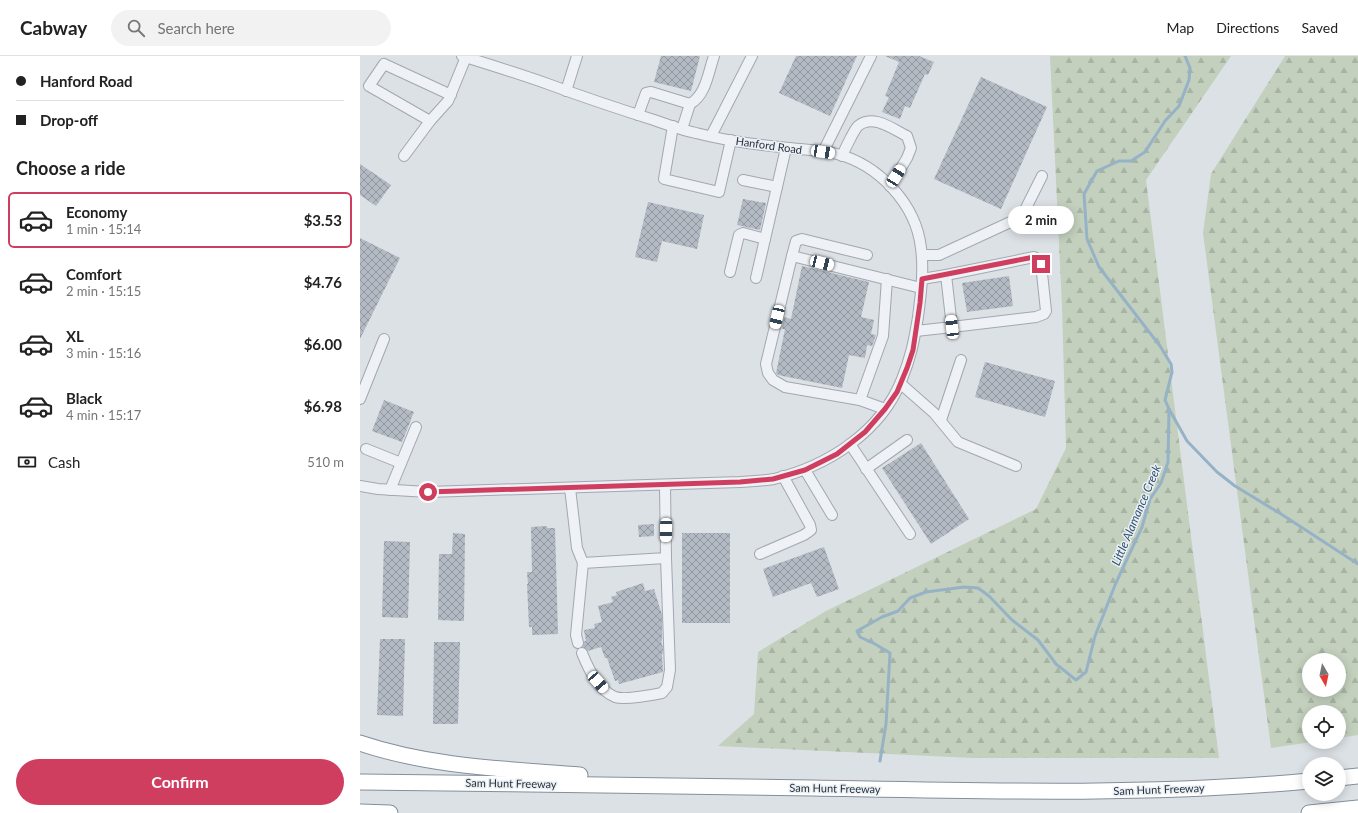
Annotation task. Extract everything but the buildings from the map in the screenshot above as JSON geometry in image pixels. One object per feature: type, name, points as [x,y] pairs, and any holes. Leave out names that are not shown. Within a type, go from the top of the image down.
[{"type":"highway","points":[[360,743],[400,755],[434,762],[468,766],[728,786]]},
{"type":"highway","points":[[1346,777],[1358,776]]},
{"type":"highway","name":"Sam Hunt Freeway","points":[[360,782],[728,786],[982,791],[1160,790],[1302,782]]},
{"type":"highway","points":[[1309,813],[1358,808]]},
{"type":"highway","points":[[360,812],[390,813]]},
{"type":"street","points":[[566,91],[577,56]]},
{"type":"street","points":[[714,56],[702,94],[690,104],[678,128],[664,179],[719,192],[732,140]]},
{"type":"street","points":[[711,136],[752,56]]},
{"type":"street","points":[[823,152],[871,56]]},
{"type":"street","points":[[404,156],[430,121],[448,101],[464,57]]},
{"type":"street","name":"Hanford Road","points":[[360,486],[390,490],[428,492],[665,485],[773,479],[805,470],[837,454],[865,432],[885,409],[897,392],[913,350],[921,283],[921,246],[914,220],[899,196],[879,174],[842,156],[823,152],[732,140],[678,128],[464,57]]},
{"type":"street","points":[[430,121],[369,86],[384,64],[451,95]]},
{"type":"street","points":[[638,115],[646,93],[650,92],[690,104]]},
{"type":"street","points":[[842,156],[858,126],[866,121],[875,121],[907,136],[911,148],[907,158],[890,186]]},
{"type":"street","points":[[756,278],[786,148]]},
{"type":"street","points":[[922,255],[939,256],[1017,219],[1026,210],[1042,176]]},
{"type":"street","points":[[743,180],[777,187]]},
{"type":"street","points":[[730,272],[739,235],[743,233],[765,238]]},
{"type":"street","points":[[867,255],[802,239],[796,241],[766,364],[768,373],[773,380],[785,387],[860,400],[885,409]]},
{"type":"street","points":[[792,256],[886,279],[921,283],[946,275],[1034,257],[1039,260],[1041,264],[1046,311],[1044,314],[1036,317],[916,331]]},
{"type":"street","points":[[946,275],[952,327]]},
{"type":"street","points":[[860,400],[883,336],[886,279]]},
{"type":"street","points":[[361,392],[384,339]]},
{"type":"street","points":[[940,420],[961,360]]},
{"type":"street","points":[[900,384],[940,420],[958,442],[1016,466]]},
{"type":"street","points":[[390,490],[416,427]]},
{"type":"street","points":[[866,469],[907,440]]},
{"type":"street","points":[[850,444],[910,534]]},
{"type":"street","points":[[366,449],[401,463]]},
{"type":"street","points":[[805,470],[832,515]]},
{"type":"street","points":[[760,554],[804,535],[811,530],[810,525],[783,476]]},
{"type":"street","points":[[582,653],[590,673],[606,691],[616,697],[642,696],[662,693],[667,687],[670,670],[665,485]]},
{"type":"street","points":[[570,488],[577,548],[583,563],[576,635],[578,643]]},
{"type":"street","points":[[583,563],[666,558]]},
{"type":"green space","points":[[1050,56],[1231,56],[1146,180],[1219,758],[973,758],[718,746],[754,714],[758,652],[826,611],[1036,509],[1066,448],[1062,306]]},
{"type":"green space","points":[[1285,56],[1358,56],[1358,735],[1346,737],[1346,705],[1302,705],[1302,743],[1271,748],[1203,233],[1211,174]]},
{"type":"waterway","name":"Little Alamance Creek","points":[[880,761],[886,724],[890,653],[860,637],[857,631],[882,617],[898,611],[910,598],[926,592],[964,587],[978,588],[989,596],[1012,620],[1038,640],[1056,664],[1076,680],[1086,672],[1095,636],[1115,585],[1142,527],[1150,499],[1161,483],[1168,462],[1169,409],[1165,400],[1172,372],[1171,364],[1160,346],[1099,267],[1087,239],[1084,194],[1097,171],[1119,161],[1131,161],[1145,152],[1165,121],[1179,106],[1189,80],[1190,68],[1185,56]]},
{"type":"waterway","points":[[1169,409],[1187,441],[1217,472],[1235,486],[1358,564]]},
{"type":"route","points":[[428,492],[740,482],[773,479],[805,470],[837,454],[865,432],[885,409],[897,392],[913,350],[922,279],[1034,257],[1039,260],[1041,264]]}]
